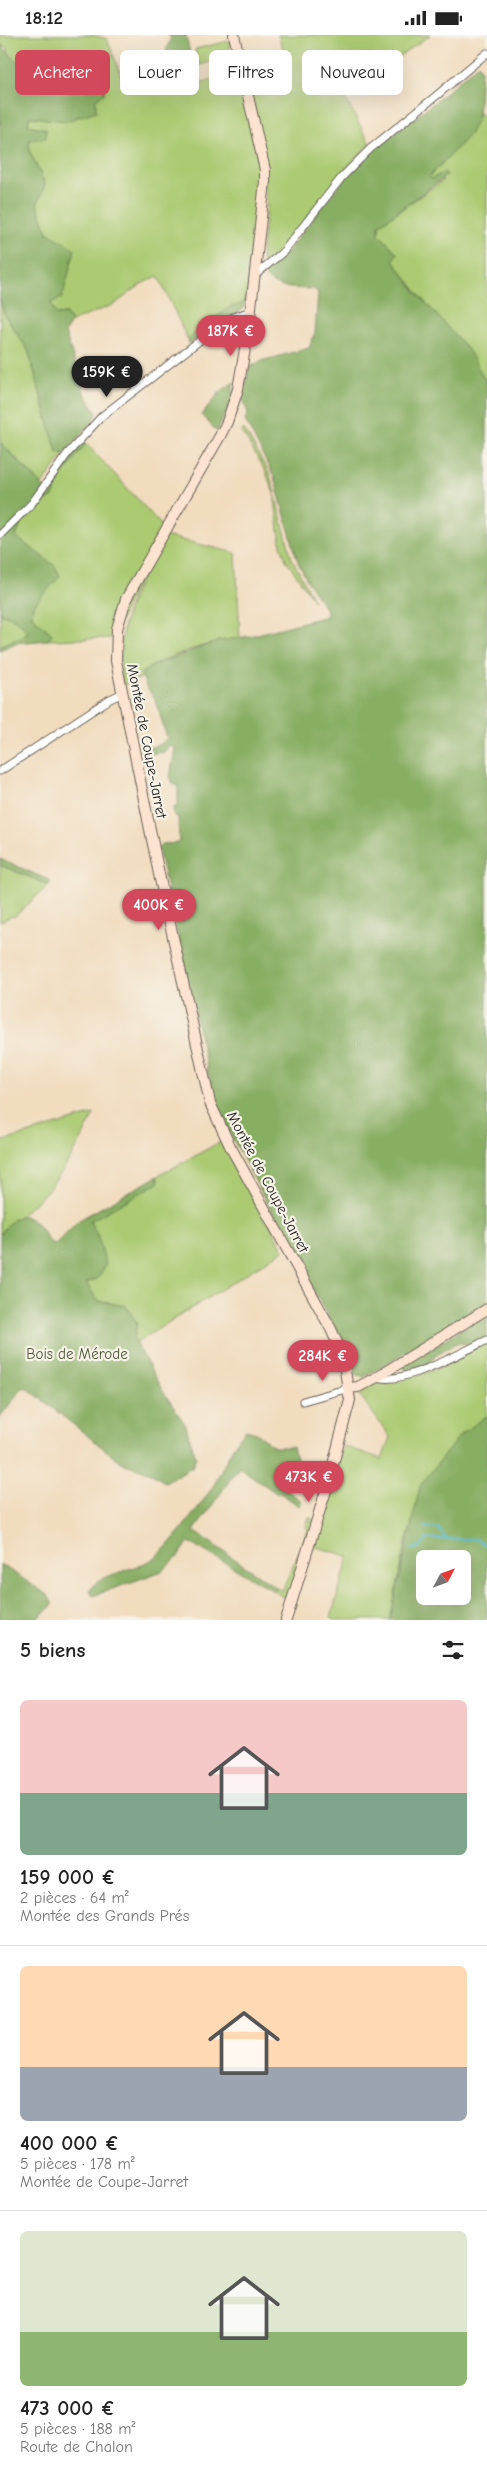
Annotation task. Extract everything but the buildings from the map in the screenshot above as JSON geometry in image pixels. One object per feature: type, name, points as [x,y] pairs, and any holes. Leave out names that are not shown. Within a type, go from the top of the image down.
[{"type":"main road","name":"Montée de Coupe-Jarret","points":[[234,35],[265,170],[251,311],[238,389],[228,422],[134,583],[122,609],[116,649],[121,694],[210,1103],[226,1138],[331,1329],[342,1353],[349,1388],[350,1400],[342,1434],[286,1620]]},
{"type":"main road","points":[[349,1388],[358,1387],[376,1377],[487,1309]]},
{"type":"street","points":[[255,275],[283,252],[342,177],[370,149],[436,97],[487,53]]},
{"type":"street","points":[[0,535],[32,503],[68,453],[102,416],[216,328],[233,317],[251,311]]},
{"type":"street","points":[[0,771],[102,704],[121,694]]},
{"type":"street","points":[[376,1377],[392,1379],[410,1375],[438,1364],[487,1340]]},
{"type":"street","points":[[303,1401],[349,1388]]},
{"type":"green space","points":[[0,35],[93,35],[107,39],[120,72],[120,95],[199,95],[199,83],[209,81],[209,95],[244,95],[262,178],[248,283],[251,282],[250,292],[247,293],[243,304],[201,327],[188,340],[158,276],[143,283],[115,304],[71,322],[66,314],[55,315],[51,302],[48,233],[37,205],[45,184],[30,152],[29,139],[46,129],[28,125],[29,116],[67,121],[78,95],[110,95],[110,50],[15,50],[15,64],[7,48],[0,44]]},
{"type":"green space","points":[[168,35],[186,35],[189,50],[166,50],[171,38]]},
{"type":"green space","points":[[278,35],[430,35],[403,54],[403,50],[302,50],[302,95],[344,95],[370,144],[347,167],[284,246],[264,264],[261,259],[267,204],[249,95],[292,95],[292,50],[284,50]]},
{"type":"green space","points":[[229,41],[231,50],[209,50],[209,63],[199,65],[199,50],[195,49]]},
{"type":"green space","points":[[0,44],[15,60],[15,95],[102,95],[96,98],[96,111],[67,121],[29,117],[28,125],[46,129],[46,138],[29,140],[30,152],[45,184],[37,205],[48,233],[75,249],[62,298],[51,303],[56,315],[66,314],[71,322],[65,332],[84,392],[97,413],[64,454],[57,452],[28,350],[4,314],[0,298]]},
{"type":"green space","points":[[478,64],[481,70],[478,117],[469,135],[429,177],[431,179],[445,172],[447,175],[379,225],[379,234],[397,253],[393,260],[416,292],[469,351],[487,384],[487,1303],[364,1377],[356,1375],[343,1345],[218,1111],[158,848],[162,844],[179,843],[178,817],[174,816],[173,808],[178,806],[178,786],[173,784],[170,777],[175,748],[170,745],[164,752],[142,755],[141,750],[161,744],[167,738],[155,699],[146,687],[141,673],[155,664],[219,641],[250,636],[323,617],[328,613],[308,582],[298,562],[274,477],[245,420],[248,413],[242,396],[250,367],[261,361],[309,348],[315,333],[318,293],[315,289],[279,286],[268,279],[264,273],[286,253],[342,181],[375,148],[436,101]]},
{"type":"green space","points":[[478,111],[487,122],[487,384],[392,259],[397,253],[379,234],[379,225],[443,180],[430,179],[429,177],[478,117]]},
{"type":"green space","points":[[250,292],[243,309],[189,344],[188,340],[201,327],[230,307],[242,304],[247,293]]},
{"type":"green space","points":[[0,298],[4,314],[28,350],[57,452],[64,454],[42,485],[0,442]]},
{"type":"green space","points":[[234,382],[232,399],[217,432],[202,415],[220,392]]},
{"type":"green space","points":[[244,429],[270,475],[292,559],[314,601],[286,560],[281,545],[274,493],[266,473],[242,432]]},
{"type":"green space","points":[[84,440],[86,443],[60,478],[53,497],[41,504],[21,524],[16,537],[55,566],[60,576],[33,606],[32,616],[52,634],[48,640],[16,643],[0,650],[0,646],[27,633],[28,630],[14,618],[0,613],[0,442],[47,491]]},
{"type":"green space","points":[[86,443],[163,527],[112,638],[48,640],[52,634],[32,616],[33,606],[16,537],[21,524],[41,504],[53,497],[60,478]]},
{"type":"green space","points":[[165,536],[236,553],[240,638],[202,646],[176,655],[141,673],[143,677],[122,685],[121,642],[129,606],[144,573]]},
{"type":"green space","points":[[0,613],[14,618],[28,630],[28,633],[0,646]]},
{"type":"green space","points":[[0,859],[51,881],[49,885],[0,865]]},
{"type":"green space","points":[[0,865],[49,885],[14,917],[12,916],[0,922]]},
{"type":"green space","points":[[94,1114],[72,1157],[51,1186],[0,1234],[0,1142]]},
{"type":"green space","points":[[222,1141],[284,1250],[136,1343],[134,1339],[137,1323],[109,1302],[98,1301],[86,1283],[97,1279],[98,1237],[89,1221],[157,1183],[159,1179],[156,1177]]},
{"type":"green space","name":"Bois de Mérode","points":[[156,1177],[159,1179],[158,1183],[90,1221],[98,1237],[106,1265],[97,1279],[86,1283],[98,1301],[126,1306],[137,1323],[134,1339],[162,1390],[185,1424],[196,1457],[192,1467],[165,1482],[149,1472],[122,1463],[26,1387],[21,1389],[0,1417],[0,1234],[12,1220],[22,1215],[35,1221],[52,1244],[55,1244],[79,1220]]},
{"type":"green space","points":[[487,1314],[487,1338],[471,1344],[456,1343],[435,1355],[431,1362],[405,1370],[403,1364]]},
{"type":"green space","points":[[487,1342],[487,1416],[460,1435],[414,1517],[406,1543],[390,1620],[333,1620],[331,1617],[349,1556],[312,1546],[343,1446],[382,1459],[390,1437],[360,1395],[372,1384],[398,1381],[446,1366],[454,1359]]},
{"type":"green space","points":[[487,1416],[487,1620],[390,1620],[420,1486],[460,1435]]},
{"type":"green space","points":[[246,1430],[257,1433],[274,1447],[293,1447],[296,1459],[307,1468],[307,1474],[291,1477],[282,1487],[302,1501],[299,1506],[282,1494],[276,1493],[239,1467],[194,1531],[277,1588],[274,1591],[189,1542],[177,1558],[162,1571],[93,1596],[89,1591],[100,1580],[149,1561],[162,1551],[206,1496],[233,1447]]},
{"type":"green space","points":[[309,1517],[314,1520],[289,1601],[274,1591],[277,1588],[282,1591],[308,1530],[306,1527]]},
{"type":"green space","points":[[0,1564],[48,1595],[53,1605],[35,1620],[0,1620]]},
{"type":"waterway","points":[[425,1527],[439,1529],[445,1538]]},
{"type":"waterway","points":[[412,1549],[421,1547],[427,1539],[475,1539],[487,1546]]}]
